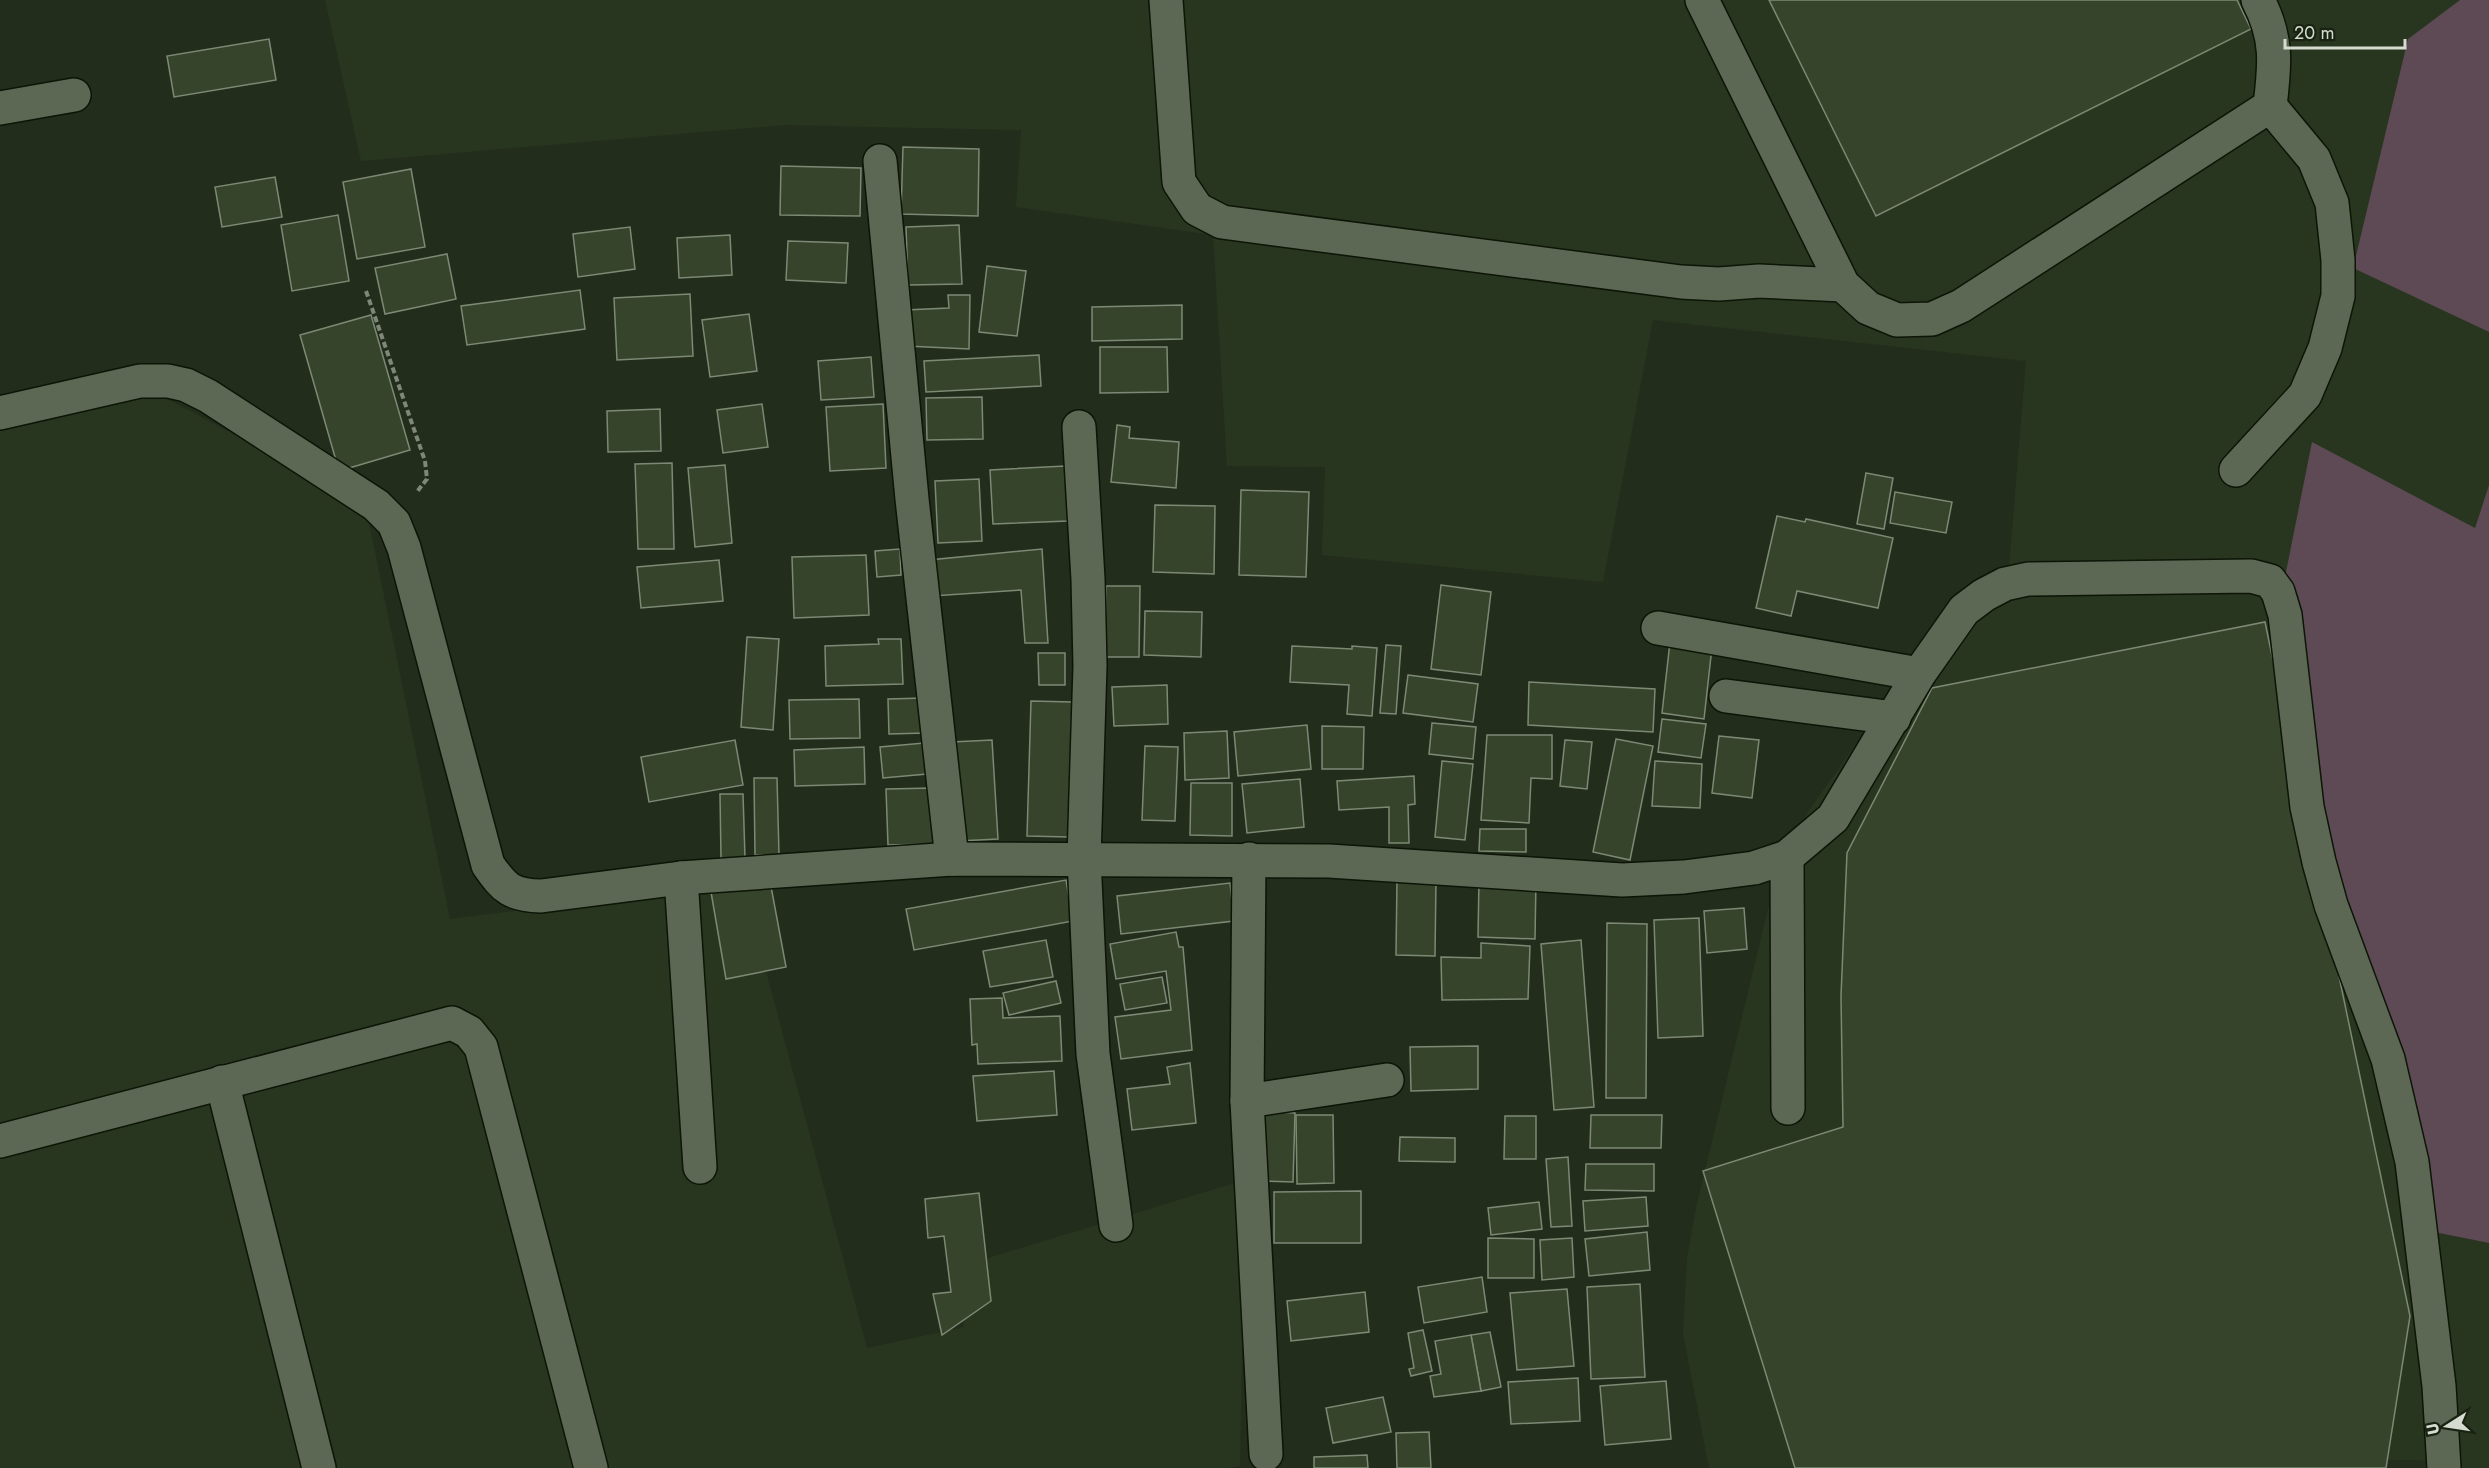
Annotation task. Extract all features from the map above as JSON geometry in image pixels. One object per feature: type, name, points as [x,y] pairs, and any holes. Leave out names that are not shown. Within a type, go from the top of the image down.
[{"type":"street","points":[[1167,0],[1179,182],[1197,209],[1222,222],[1681,282],[1719,284],[1759,280],[1843,285]]},
{"type":"street","points":[[1702,0],[1843,285],[1868,308],[1898,320],[1932,319],[1961,306],[2270,106]]},
{"type":"street","points":[[2236,470],[2305,395],[2325,348],[2338,296],[2338,260],[2332,203],[2314,159],[2270,106],[2275,61],[2273,40],[2258,0]]},
{"type":"street","points":[[0,108],[74,95]]},
{"type":"street","points":[[880,161],[914,511],[952,859]]},
{"type":"street","points":[[0,413],[140,381],[168,381],[186,385],[208,396],[376,505],[394,523],[405,548],[488,865],[503,886],[520,896],[541,896],[681,878],[952,859],[1329,861],[1622,880],[1684,877],[1755,868],[1787,857],[1833,818],[1919,674],[1964,610],[1984,594],[2005,584],[2028,579],[2251,576],[2270,580],[2278,592],[2285,615],[2307,807],[2319,862],[2331,905],[2388,1059],[2412,1161],[2439,1386],[2444,1468]]},
{"type":"street","points":[[1079,427],[1089,579],[1090,666],[1084,858],[1094,1054],[1116,1225]]},
{"type":"street","points":[[1659,628],[1919,674]]},
{"type":"street","points":[[1726,696],[1894,718]]},
{"type":"street","points":[[1787,857],[1788,1108]]},
{"type":"street","points":[[1249,859],[1247,1101],[1266,1454]]},
{"type":"street","points":[[681,878],[700,1167]]},
{"type":"street","points":[[0,1141],[453,1023],[469,1032],[481,1047],[591,1468]]},
{"type":"street","points":[[1247,1101],[1386,1080]]},
{"type":"street","points":[[222,1082],[319,1468]]},
{"type":"path","points":[[366,291],[427,471],[427,479],[394,523]]},
{"type":"shaded area","points":[[325,0],[2460,0],[2408,39],[2353,268],[2489,332],[2489,485],[2475,528],[2429,1231],[2489,1243],[2489,1468],[2461,1468],[2460,1461],[2289,1458],[2267,1468],[1709,1468],[1683,1333],[1687,1258],[1696,1208],[1769,905],[1807,813],[1899,684],[2008,580],[2026,361],[1653,320],[1603,582],[1322,555],[1325,467],[1227,466],[1213,235],[1016,207],[1021,130],[785,125],[361,161]]},
{"type":"shaded area","points":[[2460,0],[2489,0],[2489,332],[2353,268],[2408,39]]},
{"type":"shaded area","points":[[133,381],[365,503],[450,919],[742,882],[867,1348],[964,1327],[965,1265],[1245,1180],[1240,1466],[1227,1468],[0,1468],[0,409]]},
{"type":"shaded area","points":[[2312,442],[2475,528],[2489,485],[2489,1243],[2429,1231],[2270,652]]},
{"type":"building","points":[[1769,0],[2237,0],[2251,29],[1876,216]]},
{"type":"building","points":[[269,39],[276,80],[174,97],[167,56]]},
{"type":"building","points":[[903,147],[979,149],[978,216],[901,214]]},
{"type":"building","points":[[781,166],[861,168],[860,216],[780,215]]},
{"type":"building","points":[[411,169],[425,247],[357,259],[343,182]]},
{"type":"building","points":[[275,177],[282,217],[222,227],[215,187]]},
{"type":"building","points":[[338,215],[349,281],[292,291],[281,225]]},
{"type":"building","points":[[959,225],[962,284],[908,285],[906,227]]},
{"type":"building","points":[[630,227],[635,269],[578,277],[573,234]]},
{"type":"building","points":[[730,235],[732,275],[679,278],[677,238]]},
{"type":"building","points":[[788,241],[848,243],[846,283],[786,280]]},
{"type":"building","points":[[447,254],[456,299],[385,314],[375,268]]},
{"type":"building","points":[[987,266],[1026,271],[1017,336],[979,332]]},
{"type":"building","points":[[580,290],[585,329],[467,345],[461,306]]},
{"type":"building","points":[[690,294],[693,356],[617,360],[614,298]]},
{"type":"building","points":[[948,295],[970,295],[969,349],[906,346],[905,310],[949,308]]},
{"type":"building","points":[[1182,305],[1182,339],[1092,341],[1092,307]]},
{"type":"building","points":[[749,314],[757,371],[710,377],[702,320]]},
{"type":"building","points":[[371,315],[410,450],[339,471],[300,335]]},
{"type":"building","points":[[1100,347],[1167,347],[1168,392],[1100,393]]},
{"type":"building","points":[[1039,355],[1041,386],[926,392],[924,361]]},
{"type":"building","points":[[871,357],[874,397],[821,400],[818,361]]},
{"type":"building","points":[[982,397],[983,439],[927,440],[926,398]]},
{"type":"building","points":[[762,404],[768,447],[723,453],[717,410]]},
{"type":"building","points":[[883,404],[886,468],[830,471],[826,407]]},
{"type":"building","points":[[660,409],[661,451],[608,452],[607,411]]},
{"type":"building","points":[[1117,425],[1130,427],[1129,438],[1179,442],[1176,488],[1111,482]]},
{"type":"building","points":[[672,463],[674,549],[638,549],[635,464]]},
{"type":"building","points":[[725,465],[732,543],[695,547],[688,468]]},
{"type":"building","points":[[1065,466],[1068,521],[993,524],[990,470]]},
{"type":"building","points":[[1866,473],[1893,478],[1884,529],[1857,524]]},
{"type":"building","points":[[979,479],[982,541],[938,543],[935,481]]},
{"type":"building","points":[[1241,490],[1309,492],[1306,577],[1239,575]]},
{"type":"building","points":[[1895,492],[1952,502],[1946,533],[1890,523]]},
{"type":"building","points":[[1155,505],[1215,506],[1214,574],[1153,572]]},
{"type":"building","points":[[1777,516],[1805,522],[1806,519],[1893,538],[1878,608],[1797,591],[1791,616],[1756,608]]},
{"type":"building","points":[[900,549],[901,575],[877,577],[875,551]]},
{"type":"building","points":[[1042,549],[1048,643],[1025,643],[1021,590],[932,596],[929,560]]},
{"type":"building","points":[[866,555],[869,615],[794,618],[792,557]]},
{"type":"building","points":[[719,560],[723,601],[641,608],[637,567]]},
{"type":"building","points":[[1441,585],[1491,592],[1481,675],[1431,669]]},
{"type":"building","points":[[1106,586],[1140,586],[1139,657],[1105,657]]},
{"type":"building","points":[[1145,611],[1202,612],[1201,657],[1144,655]]},
{"type":"building","points":[[2265,622],[2410,1316],[2386,1468],[1795,1468],[1703,1171],[1843,1127],[1841,996],[1847,853],[1932,688]]},
{"type":"building","points":[[747,637],[779,639],[773,730],[741,727]]},
{"type":"building","points":[[878,639],[901,639],[903,684],[826,686],[825,646],[879,644]]},
{"type":"building","points":[[1670,642],[1712,647],[1704,719],[1662,713]]},
{"type":"building","points":[[1386,645],[1401,646],[1396,714],[1380,713]]},
{"type":"building","points":[[1292,646],[1377,648],[1372,716],[1347,714],[1349,685],[1290,682]]},
{"type":"building","points":[[1038,653],[1065,653],[1065,685],[1039,685]]},
{"type":"building","points":[[1408,675],[1478,684],[1473,722],[1403,713]]},
{"type":"building","points":[[1529,682],[1655,689],[1653,732],[1528,725]]},
{"type":"building","points":[[1167,685],[1168,724],[1114,726],[1112,687]]},
{"type":"building","points":[[924,698],[925,733],[889,734],[888,699]]},
{"type":"building","points":[[859,699],[860,738],[790,739],[789,700]]},
{"type":"building","points":[[1031,701],[1072,702],[1069,837],[1027,836]]},
{"type":"building","points":[[1662,719],[1706,724],[1701,758],[1658,752]]},
{"type":"building","points":[[1432,723],[1476,727],[1473,759],[1429,754]]},
{"type":"building","points":[[1307,725],[1311,769],[1238,776],[1234,732]]},
{"type":"building","points":[[1322,726],[1364,727],[1363,769],[1322,769]]},
{"type":"building","points":[[1227,731],[1229,778],[1185,780],[1184,733]]},
{"type":"building","points":[[1487,735],[1552,735],[1552,779],[1531,778],[1529,823],[1481,820]]},
{"type":"building","points":[[1719,736],[1759,740],[1752,798],[1712,793]]},
{"type":"building","points":[[1616,739],[1653,746],[1630,860],[1593,852]]},
{"type":"building","points":[[735,740],[743,785],[649,802],[641,757]]},
{"type":"building","points":[[992,740],[998,839],[958,841],[952,742]]},
{"type":"building","points":[[1565,740],[1592,742],[1587,789],[1560,786]]},
{"type":"building","points":[[924,743],[927,774],[883,778],[880,747]]},
{"type":"building","points":[[1145,746],[1178,747],[1175,821],[1142,820]]},
{"type":"building","points":[[864,747],[865,784],[795,786],[794,750]]},
{"type":"building","points":[[1442,761],[1473,764],[1465,840],[1435,837]]},
{"type":"building","points":[[1655,761],[1702,764],[1700,808],[1652,806]]},
{"type":"building","points":[[1414,776],[1415,804],[1408,805],[1409,843],[1389,843],[1389,807],[1339,810],[1337,781]]},
{"type":"building","points":[[754,778],[777,778],[779,855],[755,855]]},
{"type":"building","points":[[1300,779],[1304,827],[1247,833],[1242,784]]},
{"type":"building","points":[[1191,783],[1232,783],[1232,836],[1190,835]]},
{"type":"building","points":[[934,788],[935,844],[888,845],[886,789]]},
{"type":"building","points":[[720,794],[743,794],[745,858],[721,858]]},
{"type":"building","points":[[1480,829],[1526,829],[1526,852],[1479,851]]},
{"type":"building","points":[[1397,879],[1436,880],[1435,956],[1396,955]]},
{"type":"building","points":[[1479,879],[1536,880],[1535,939],[1478,937]]},
{"type":"building","points":[[1066,880],[1073,921],[914,950],[906,909]]},
{"type":"building","points":[[770,881],[786,967],[726,979],[711,892]]},
{"type":"building","points":[[1230,883],[1234,921],[1121,934],[1117,896]]},
{"type":"building","points":[[1744,908],[1747,949],[1707,953],[1704,911]]},
{"type":"building","points":[[1699,918],[1703,1036],[1658,1038],[1654,920]]},
{"type":"building","points":[[1607,923],[1647,924],[1646,1098],[1606,1098]]},
{"type":"building","points":[[1176,932],[1179,947],[1183,947],[1192,1050],[1121,1059],[1115,1017],[1171,1010],[1166,971],[1116,979],[1110,944]]},
{"type":"building","points":[[1046,940],[1053,977],[990,987],[983,951]]},
{"type":"building","points":[[1581,940],[1594,1107],[1554,1110],[1541,944]]},
{"type":"building","points":[[1481,943],[1530,946],[1528,999],[1442,1000],[1441,957],[1481,958]]},
{"type":"building","points":[[1162,977],[1167,1003],[1125,1010],[1120,984]]},
{"type":"building","points":[[1056,981],[1061,1003],[1009,1015],[1003,993]]},
{"type":"building","points":[[1002,998],[1003,1018],[1060,1016],[1062,1061],[978,1064],[977,1044],[972,1045],[970,999]]},
{"type":"building","points":[[1478,1046],[1478,1089],[1411,1091],[1410,1047]]},
{"type":"building","points":[[1190,1063],[1196,1123],[1132,1130],[1127,1089],[1170,1084],[1167,1067]]},
{"type":"building","points":[[1054,1071],[1057,1115],[977,1121],[973,1076]]},
{"type":"building","points":[[1262,1111],[1295,1113],[1293,1182],[1260,1181]]},
{"type":"building","points":[[1296,1115],[1333,1115],[1334,1183],[1297,1184]]},
{"type":"building","points":[[1591,1115],[1662,1115],[1661,1148],[1590,1148]]},
{"type":"building","points":[[1505,1116],[1536,1116],[1536,1159],[1504,1159]]},
{"type":"building","points":[[1400,1137],[1455,1138],[1455,1162],[1399,1161]]},
{"type":"building","points":[[1568,1157],[1572,1226],[1551,1227],[1546,1159]]},
{"type":"building","points":[[1586,1164],[1654,1164],[1654,1191],[1585,1190]]},
{"type":"building","points":[[1361,1191],[1361,1243],[1274,1243],[1274,1192]]},
{"type":"building","points":[[979,1193],[991,1301],[942,1335],[933,1294],[951,1292],[944,1236],[928,1238],[925,1199]]},
{"type":"building","points":[[1646,1197],[1648,1226],[1585,1231],[1583,1201]]},
{"type":"building","points":[[1539,1202],[1542,1229],[1491,1235],[1488,1208]]},
{"type":"building","points":[[1647,1232],[1650,1270],[1589,1276],[1585,1239]]},
{"type":"building","points":[[1488,1238],[1534,1239],[1534,1278],[1488,1278]]},
{"type":"building","points":[[1572,1238],[1574,1277],[1542,1280],[1540,1240]]},
{"type":"building","points":[[1482,1277],[1487,1312],[1424,1323],[1418,1287]]},
{"type":"building","points":[[1640,1284],[1645,1377],[1591,1379],[1587,1287]]},
{"type":"building","points":[[1567,1289],[1574,1366],[1517,1370],[1510,1293]]},
{"type":"building","points":[[1365,1292],[1369,1332],[1291,1341],[1287,1301]]},
{"type":"building","points":[[1423,1330],[1432,1371],[1411,1376],[1409,1369],[1414,1368],[1408,1333]]},
{"type":"building","points":[[1490,1332],[1501,1387],[1481,1391],[1471,1335]]},
{"type":"building","points":[[1471,1335],[1481,1391],[1434,1397],[1430,1376],[1441,1374],[1435,1341]]},
{"type":"building","points":[[1578,1378],[1580,1421],[1511,1424],[1508,1382]]},
{"type":"building","points":[[1666,1381],[1671,1439],[1605,1445],[1600,1386]]},
{"type":"building","points":[[1383,1397],[1391,1432],[1333,1443],[1326,1408]]},
{"type":"building","points":[[1429,1432],[1431,1468],[1397,1468],[1396,1433]]},
{"type":"building","points":[[1367,1455],[1368,1468],[1314,1468],[1314,1457]]}]
